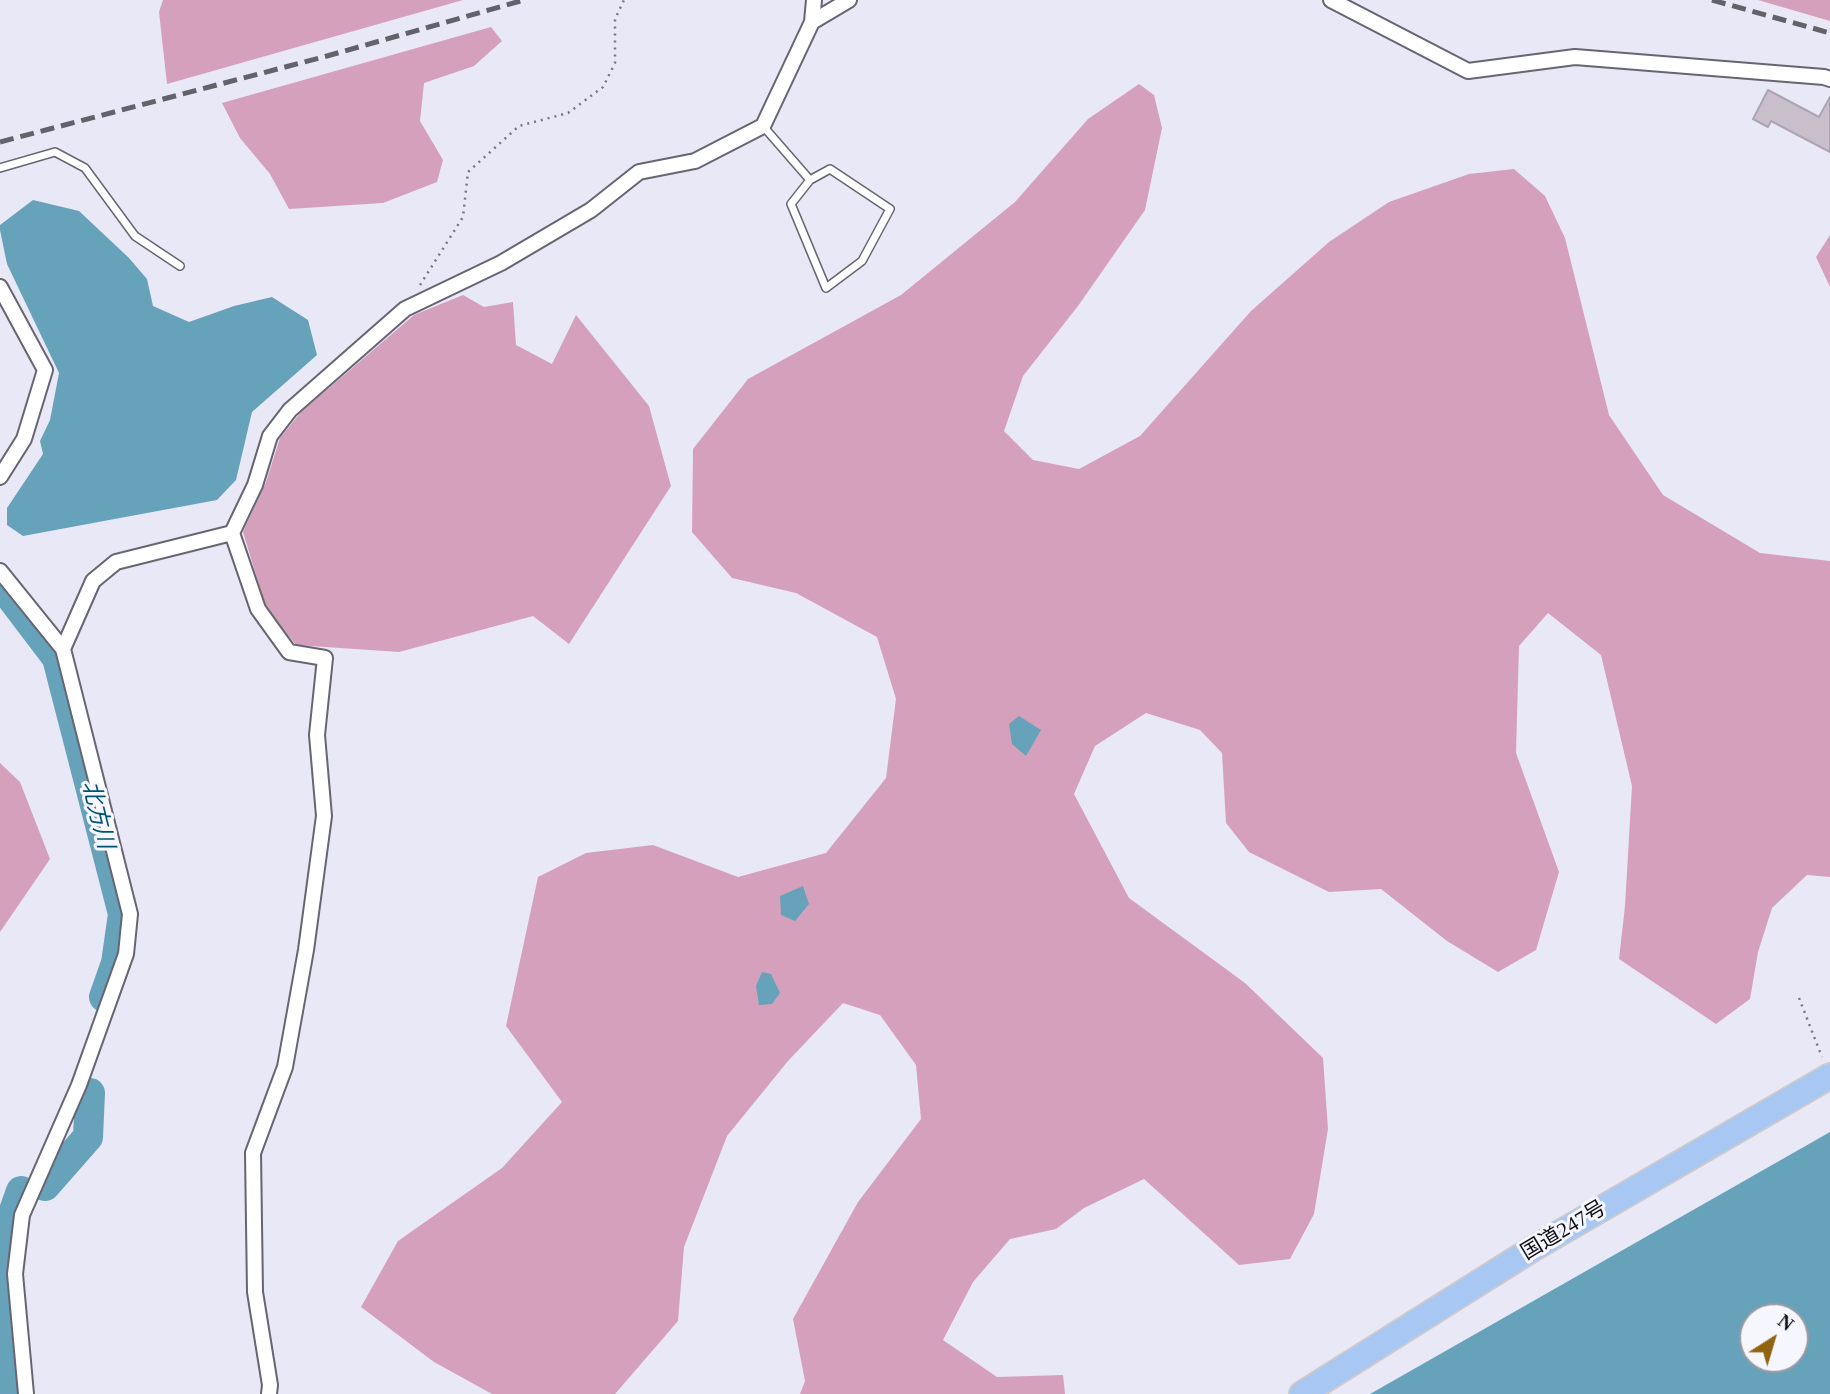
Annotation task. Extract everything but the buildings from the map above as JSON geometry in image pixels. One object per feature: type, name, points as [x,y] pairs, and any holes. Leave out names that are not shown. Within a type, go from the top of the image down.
[{"type":"highway","name":"国道247号","points":[[1302,1394],[1534,1248],[1830,1076]]},
{"type":"street","points":[[269,1394],[270,1385],[255,1292],[253,1153],[285,1067],[306,950],[324,816],[317,735],[325,658],[289,652],[258,609],[232,533],[255,485],[270,436],[283,418],[405,309],[501,263],[591,210],[639,172],[695,161],[763,126],[812,22],[814,0]]},
{"type":"street","points":[[812,22],[849,0]]},
{"type":"street","points":[[1331,0],[1468,71],[1575,57],[1830,79]]},
{"type":"street","points":[[0,287],[45,370],[24,439],[0,477]]},
{"type":"street","points":[[63,649],[93,580],[116,562],[232,533]]},
{"type":"street","points":[[0,571],[63,649],[130,914],[126,954],[79,1085],[22,1215],[15,1274],[26,1394]]},
{"type":"lane","points":[[763,126],[810,180]]},
{"type":"lane","points":[[0,168],[55,152],[85,168],[135,236],[180,266]]},
{"type":"lane","points":[[830,169],[890,209],[862,261],[826,288],[791,204],[810,180],[830,169]]},
{"type":"path","points":[[405,309],[463,217],[468,172],[519,126],[568,113],[603,87],[615,63],[615,19],[624,0]]},
{"type":"path","points":[[1799,998],[1830,1076]]},
{"type":"shaded area","points":[[163,0],[463,0],[167,84],[159,12]]},
{"type":"shaded area","points":[[1758,0],[1830,0],[1830,21]]},
{"type":"shaded area","points":[[491,27],[502,41],[474,66],[424,83],[420,121],[443,160],[437,182],[383,203],[289,209],[270,174],[240,138],[222,103]]},
{"type":"shaded area","points":[[1139,84],[1154,95],[1162,128],[1145,210],[1078,306],[1023,376],[1004,431],[1033,460],[1079,469],[1140,436],[1251,311],[1329,242],[1389,202],[1469,174],[1514,169],[1545,196],[1565,238],[1609,415],[1663,495],[1760,553],[1830,561],[1830,877],[1807,875],[1772,908],[1758,952],[1750,999],[1716,1024],[1619,959],[1632,786],[1601,655],[1548,613],[1519,646],[1516,753],[1559,872],[1536,950],[1498,972],[1447,941],[1381,889],[1329,892],[1249,852],[1226,823],[1222,753],[1200,730],[1146,713],[1095,746],[1074,794],[1129,898],[1245,983],[1323,1058],[1328,1129],[1314,1214],[1290,1259],[1239,1265],[1144,1179],[1084,1208],[1056,1229],[1010,1239],[973,1282],[943,1340],[997,1377],[1063,1375],[1065,1394],[800,1394],[805,1381],[793,1319],[858,1202],[921,1119],[916,1065],[880,1015],[843,1003],[788,1061],[727,1136],[684,1247],[678,1321],[615,1394],[492,1394],[434,1362],[361,1307],[398,1241],[502,1168],[562,1102],[506,1026],[538,877],[586,853],[653,845],[738,877],[826,853],[886,778],[896,699],[877,637],[796,593],[732,578],[692,532],[693,449],[748,379],[901,295],[1015,202],[1088,119]]},
{"type":"shaded area","points":[[1830,235],[1830,287],[1816,257]]},
{"type":"shaded area","points":[[463,295],[484,307],[513,302],[516,345],[552,364],[576,315],[649,406],[671,486],[569,644],[533,616],[399,652],[296,645],[266,608],[243,532],[266,482],[280,438],[301,412],[414,315]]},
{"type":"shaded area","points":[[0,763],[20,782],[50,859],[0,932]]},
{"type":"water","points":[[33,200],[79,211],[129,258],[147,279],[153,306],[189,322],[234,306],[272,297],[308,320],[317,355],[252,412],[236,480],[217,500],[23,536],[7,525],[7,508],[43,454],[40,441],[50,420],[59,373],[7,264],[0,230],[0,225]]},
{"type":"water","points":[[1019,716],[1041,730],[1026,756],[1012,744],[1009,724]]},
{"type":"water","points":[[803,886],[809,904],[795,921],[781,915],[780,896]]},
{"type":"water","points":[[762,972],[771,974],[780,993],[772,1004],[759,1005],[756,986]]},
{"type":"water","points":[[1830,1132],[1830,1394],[1370,1394]]},
{"type":"waterway","name":"北方川","points":[[0,583],[57,658],[123,914],[116,963],[104,997]]},
{"type":"waterway","name":"北方川","points":[[45,1186],[88,1137],[90,1093]]},
{"type":"waterway","name":"北方川","points":[[15,1394],[3,1264],[10,1222],[21,1191]]},
{"type":"railway","points":[[0,142],[327,56],[524,0]]},
{"type":"railway","points":[[1712,0],[1830,33]]}]
